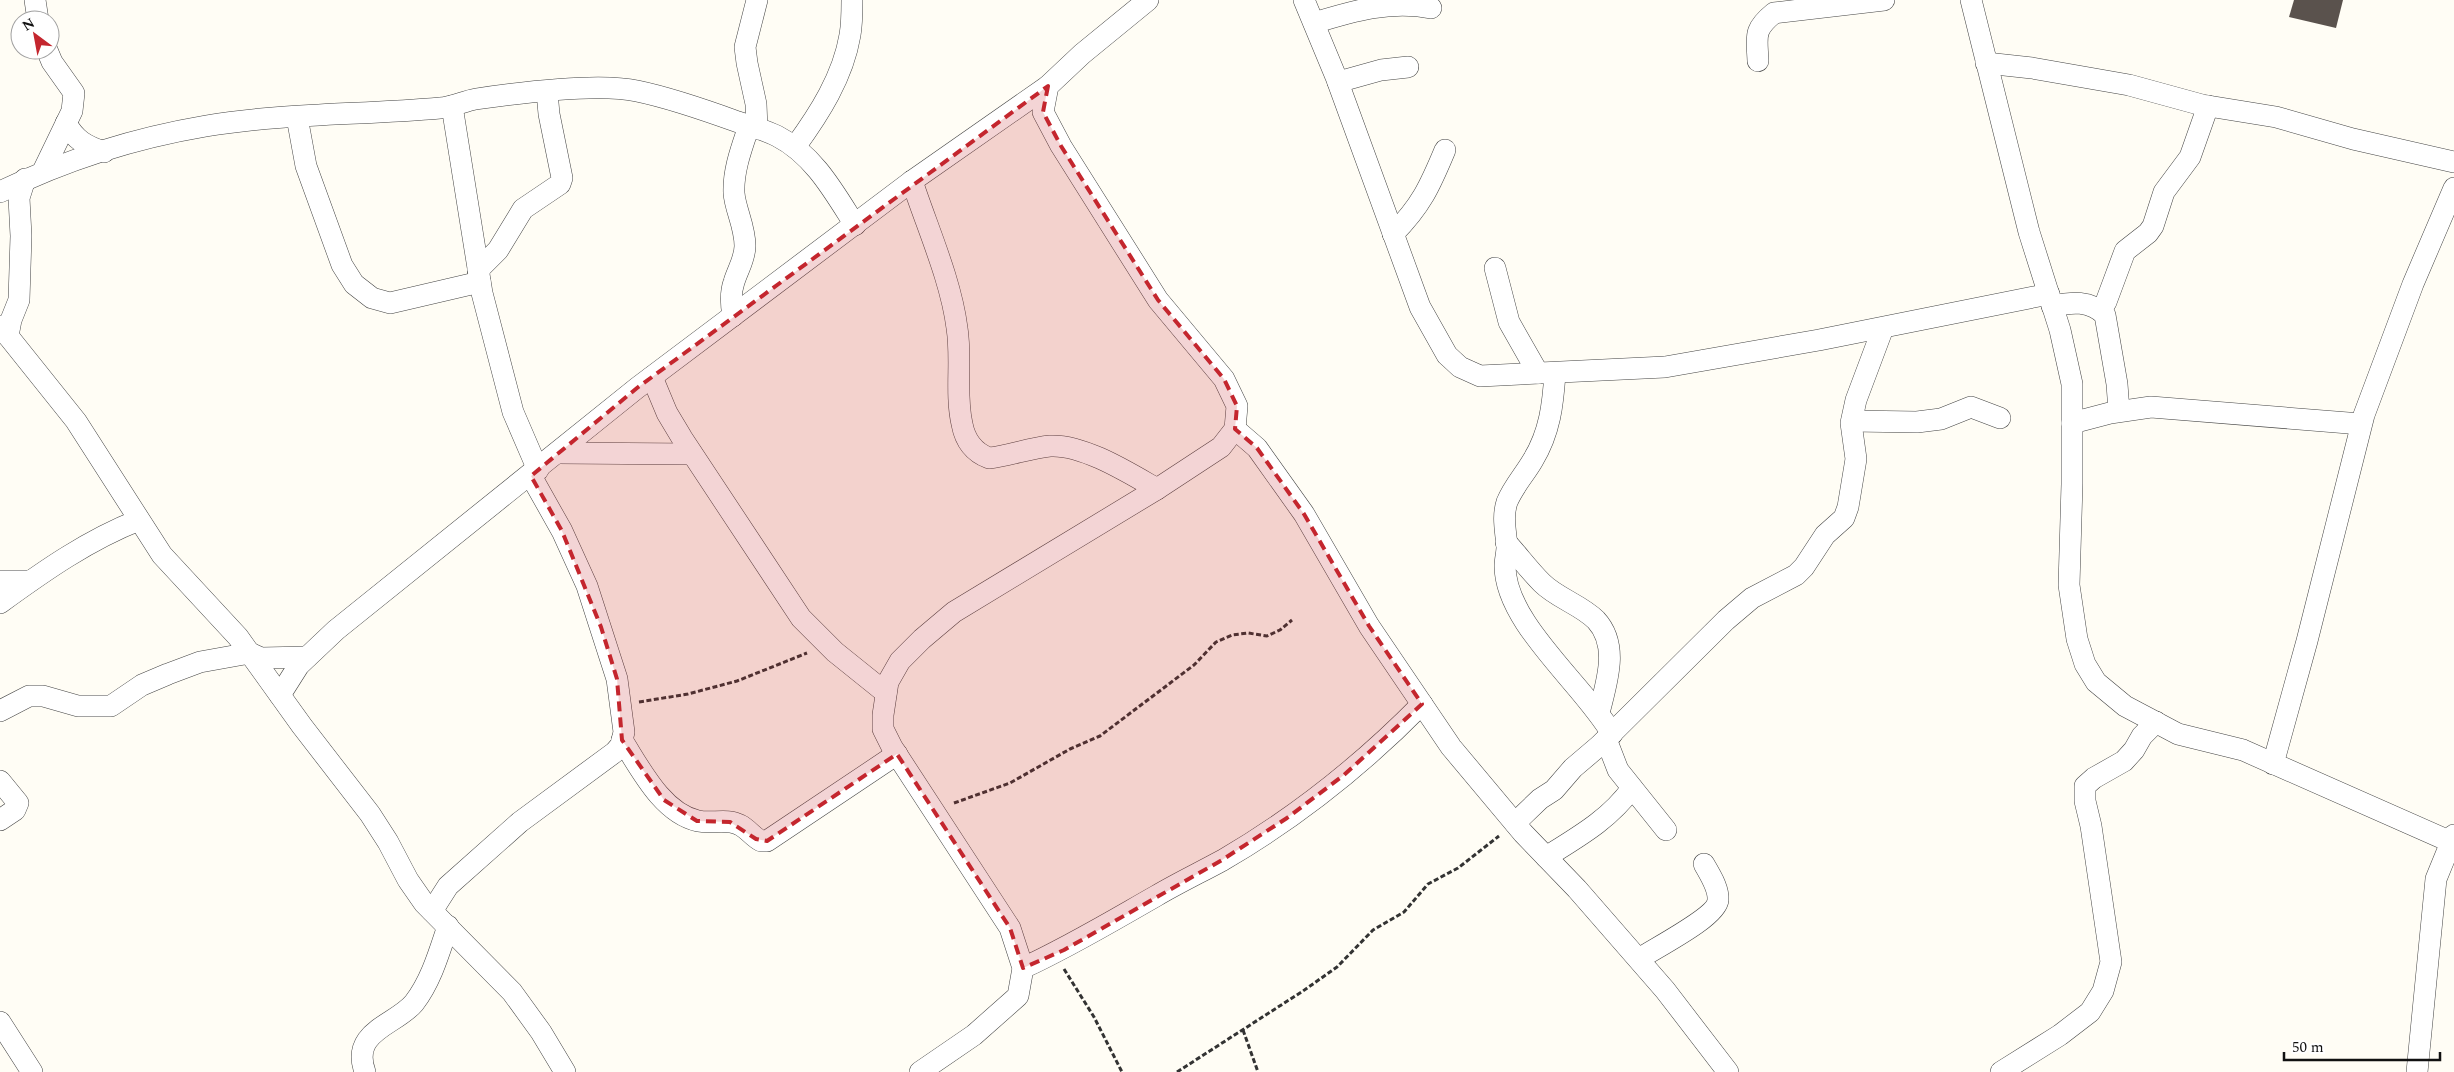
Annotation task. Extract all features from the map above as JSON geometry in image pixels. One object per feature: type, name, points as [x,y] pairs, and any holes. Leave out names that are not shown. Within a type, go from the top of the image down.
[{"type":"street","points":[[732,316],[731,299],[734,282],[744,256],[745,245],[744,228],[734,195],[735,177],[740,154],[753,127],[754,95],[746,64],[745,47],[757,0]]},
{"type":"street","points":[[795,147],[816,118],[842,68],[850,35],[852,0]]},
{"type":"street","points":[[280,695],[299,666],[336,630],[652,377],[912,181],[1048,86],[1082,54],[1148,0]]},
{"type":"street","points":[[1304,0],[1338,82],[1420,307],[1447,355],[1460,367],[1480,376],[1665,367],[2051,300],[2092,305],[2106,315],[2117,384],[2118,411]]},
{"type":"street","points":[[1758,62],[1757,36],[1761,24],[1774,13],[1884,0]]},
{"type":"street","points":[[1971,0],[2030,232],[2051,300],[2072,384],[2069,585],[2077,639],[2085,664],[2096,682],[2126,706],[2178,734],[2243,750],[2453,838],[2436,879],[2417,1072]]},
{"type":"street","points":[[1314,23],[1375,5],[1399,3],[1431,8]]},
{"type":"street","points":[[51,60],[74,93],[72,111],[19,198],[22,236],[19,300],[2,332],[76,421],[162,554],[238,636],[370,814],[388,842],[408,880],[432,911],[512,992],[541,1032],[565,1072]]},
{"type":"street","points":[[1986,64],[2032,68],[2120,84],[2208,106],[2276,117],[2353,139],[2454,162]]},
{"type":"street","points":[[1338,82],[1381,70],[1408,67]]},
{"type":"street","points":[[920,1072],[974,1035],[1018,996],[1023,968],[1010,928],[897,754],[883,729],[888,682],[900,661],[954,612],[1157,489],[1220,447],[1235,429],[1237,406],[1224,379],[1158,300],[1061,146],[1043,112],[1048,86]]},
{"type":"street","points":[[0,192],[34,175],[141,140],[207,126],[297,117],[452,106],[474,100],[547,92],[595,89],[637,90],[692,105],[776,135],[795,147],[816,166],[855,225]]},
{"type":"street","points":[[297,117],[306,166],[342,265],[354,284],[372,298],[390,303],[479,276],[498,250],[523,209],[560,184],[562,178],[549,114],[547,92]]},
{"type":"street","points":[[432,911],[448,886],[520,822],[615,752],[624,732],[617,679],[587,586],[534,473],[513,412],[479,276],[452,106]]},
{"type":"street","points":[[2100,310],[2125,252],[2148,233],[2153,226],[2164,192],[2190,156],[2208,106]]},
{"type":"street","points":[[66,123],[72,134],[81,143],[104,152]]},
{"type":"street","points":[[1394,234],[1414,213],[1427,193],[1445,150]]},
{"type":"street","points":[[912,181],[947,283],[957,328],[961,423],[971,446],[979,454],[989,458],[1052,446],[1070,448],[1130,473],[1157,489]]},
{"type":"street","points":[[2273,764],[2310,631],[2361,424],[2414,284],[2454,188]]},
{"type":"street","points":[[1495,268],[1509,322],[1546,373],[1553,408],[1546,435],[1508,501],[1504,514],[1506,542],[1504,567],[1510,590],[1521,617],[1599,713],[1609,736],[1618,770],[1666,830]]},
{"type":"street","points":[[1514,822],[1540,799],[1554,790],[1573,768],[1609,736],[1726,620],[1752,598],[1796,575],[1804,567],[1824,535],[1844,518],[1848,507],[1856,459],[1852,421],[1856,400],[1883,328]]},
{"type":"street","points":[[652,377],[667,413],[692,454],[801,618],[828,644],[886,693]]},
{"type":"street","points":[[1852,421],[1917,422],[1941,419],[1971,407],[2000,418]]},
{"type":"street","points":[[2072,423],[2118,411],[2151,407],[2361,424]]},
{"type":"street","points":[[1235,429],[1257,448],[1304,514],[1369,626],[1451,747],[1514,822],[1639,959],[1728,1072]]},
{"type":"street","points":[[558,453],[692,454]]},
{"type":"street","points":[[0,603],[63,558],[115,530],[140,520]]},
{"type":"street","points":[[1506,542],[1542,583],[1596,621],[1605,638],[1610,662],[1608,684],[1599,713]]},
{"type":"street","points":[[0,581],[30,581]]},
{"type":"street","points":[[0,711],[30,696],[43,696],[78,706],[110,706],[142,685],[200,662],[250,653],[260,658],[307,657]]},
{"type":"street","points":[[1023,968],[1054,954],[1222,860],[1287,818],[1344,775],[1393,734],[1422,704]]},
{"type":"street","points":[[2001,1072],[2075,1024],[2090,1012],[2103,992],[2112,962],[2091,826],[2084,801],[2085,786],[2094,778],[2124,761],[2134,750],[2142,736],[2156,722]]},
{"type":"street","points":[[622,740],[652,788],[664,800],[686,816],[705,822],[730,822],[740,825],[762,841],[767,841],[897,754]]},
{"type":"street","points":[[0,782],[18,803],[15,810],[0,820]]},
{"type":"street","points":[[1546,857],[1598,823],[1620,805],[1632,788]]},
{"type":"street","points":[[1639,959],[1658,946],[1700,923],[1717,906],[1716,887],[1704,864]]},
{"type":"street","points":[[365,1072],[362,1062],[364,1048],[371,1036],[412,1005],[428,981],[448,926]]},
{"type":"street","points":[[0,1022],[32,1072]]},
{"type":"path","points":[[935,812],[952,803],[1010,783],[1070,749],[1100,736],[1194,665],[1216,642],[1227,637],[1248,633],[1267,636],[1280,630],[1292,620]]},
{"type":"path","points":[[622,707],[650,699],[688,694],[737,681],[828,644]]},
{"type":"path","points":[[1177,1072],[1337,967],[1373,930],[1404,912],[1428,884],[1466,862],[1500,836],[1514,822]]},
{"type":"path","points":[[1054,954],[1094,1017],[1122,1072]]},
{"type":"path","points":[[1243,1030],[1258,1072]]},
{"type":"highlighted area","points":[[1048,86],[1043,112],[1061,146],[1158,300],[1224,379],[1237,406],[1235,429],[1257,448],[1304,514],[1369,626],[1422,704],[1344,775],[1287,818],[1222,860],[1064,950],[1023,968],[1010,928],[897,754],[767,841],[756,839],[730,822],[697,821],[664,800],[622,740],[617,679],[601,627],[562,531],[531,476],[637,388]]},
{"type":"building","points":[[2294,0],[2343,0],[2336,28],[2289,17]]}]
